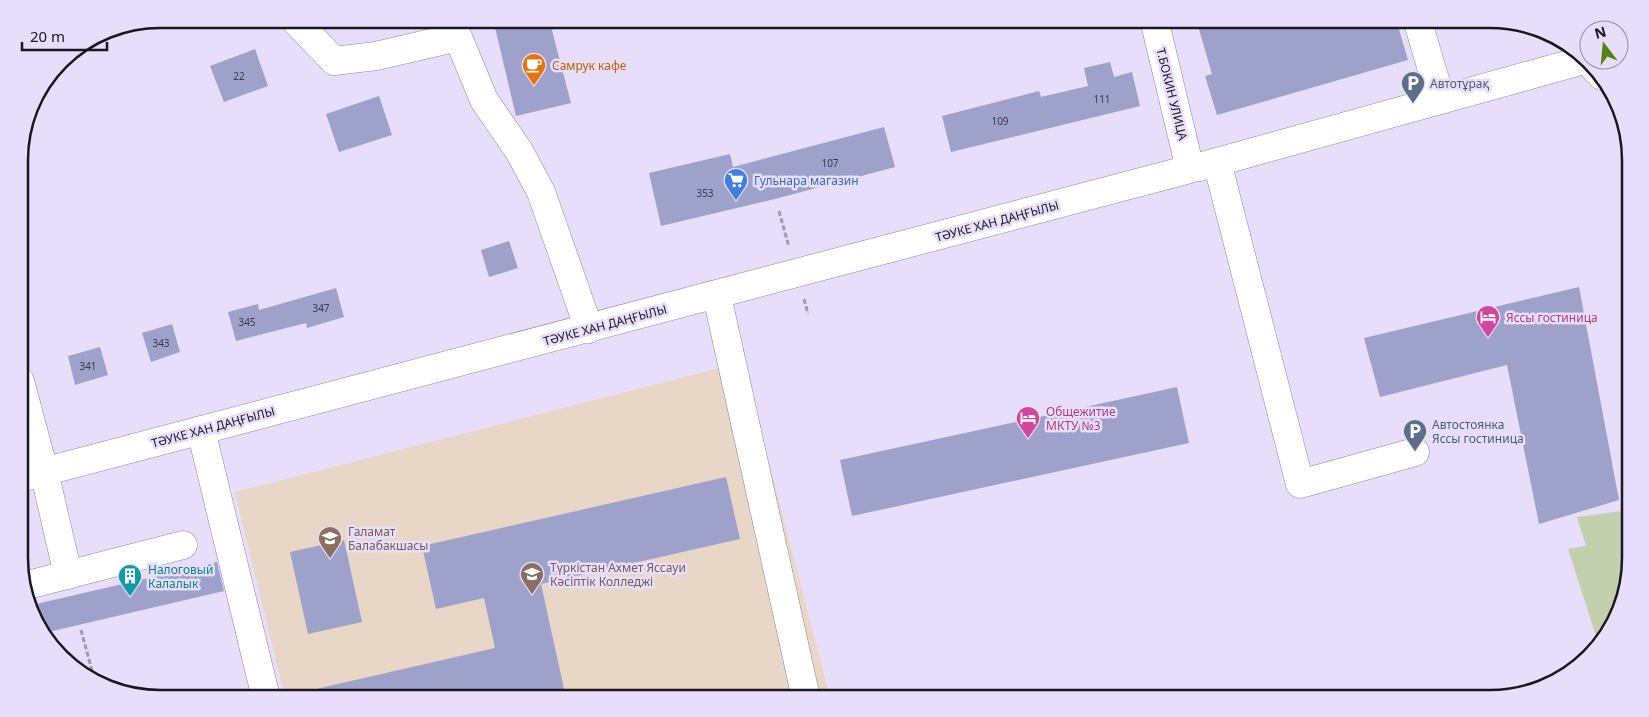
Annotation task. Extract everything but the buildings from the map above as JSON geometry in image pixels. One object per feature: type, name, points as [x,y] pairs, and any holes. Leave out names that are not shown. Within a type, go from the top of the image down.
[{"type":"main road","points":[[303,28],[334,61],[376,56],[463,28],[484,100],[519,151],[541,192],[589,329]]},
{"type":"main road","name":"Т.БОКИН УЛИЦА","points":[[1156,28],[1190,169]]},
{"type":"main road","points":[[1420,28],[1441,100]]},
{"type":"main road","name":"ТӘУКЕ ХАН ДАҢҒЫЛЫ","points":[[32,474],[717,296],[1217,162],[1578,62]]},
{"type":"main road","points":[[1217,162],[1300,484],[1415,452]]},
{"type":"main road","points":[[717,296],[804,690]]},
{"type":"main road","points":[[201,430],[264,690]]},
{"type":"main road","points":[[28,443],[32,474],[68,575]]},
{"type":"main road","points":[[31,584],[183,545]]},
{"type":"path","points":[[81,630],[92,671]]},
{"type":"shaded area","name":"Түркістан Ахмет Яссауи Кәсіптік Колледжі","points":[[743,362],[828,690],[283,690],[235,492]]},
{"type":"green space","points":[[1622,511],[1622,557],[1619,583],[1608,616],[1596,635],[1568,549],[1586,546],[1577,517]]},
{"type":"place","name":"Самрук кафе","points":[[534,86]]},
{"type":"place","name":"Автотұрақ","points":[[1413,104]]},
{"type":"place","name":"Гульнара магазин","points":[[736,201]]},
{"type":"place","name":"Яссы гостиница","points":[[1488,338]]},
{"type":"place","name":"Общежитие МКТУ №3","points":[[1028,439]]},
{"type":"place","name":"Автостоянка Яссы гостиница","points":[[1415,452]]},
{"type":"place","name":"Галамат Балабакшасы","points":[[330,559]]},
{"type":"place","name":"Түркістан Ахмет Яссауи Кәсіптік Колледжі","points":[[532,595]]},
{"type":"place","name":"Налоговый Калалык","points":[[130,597]]}]
